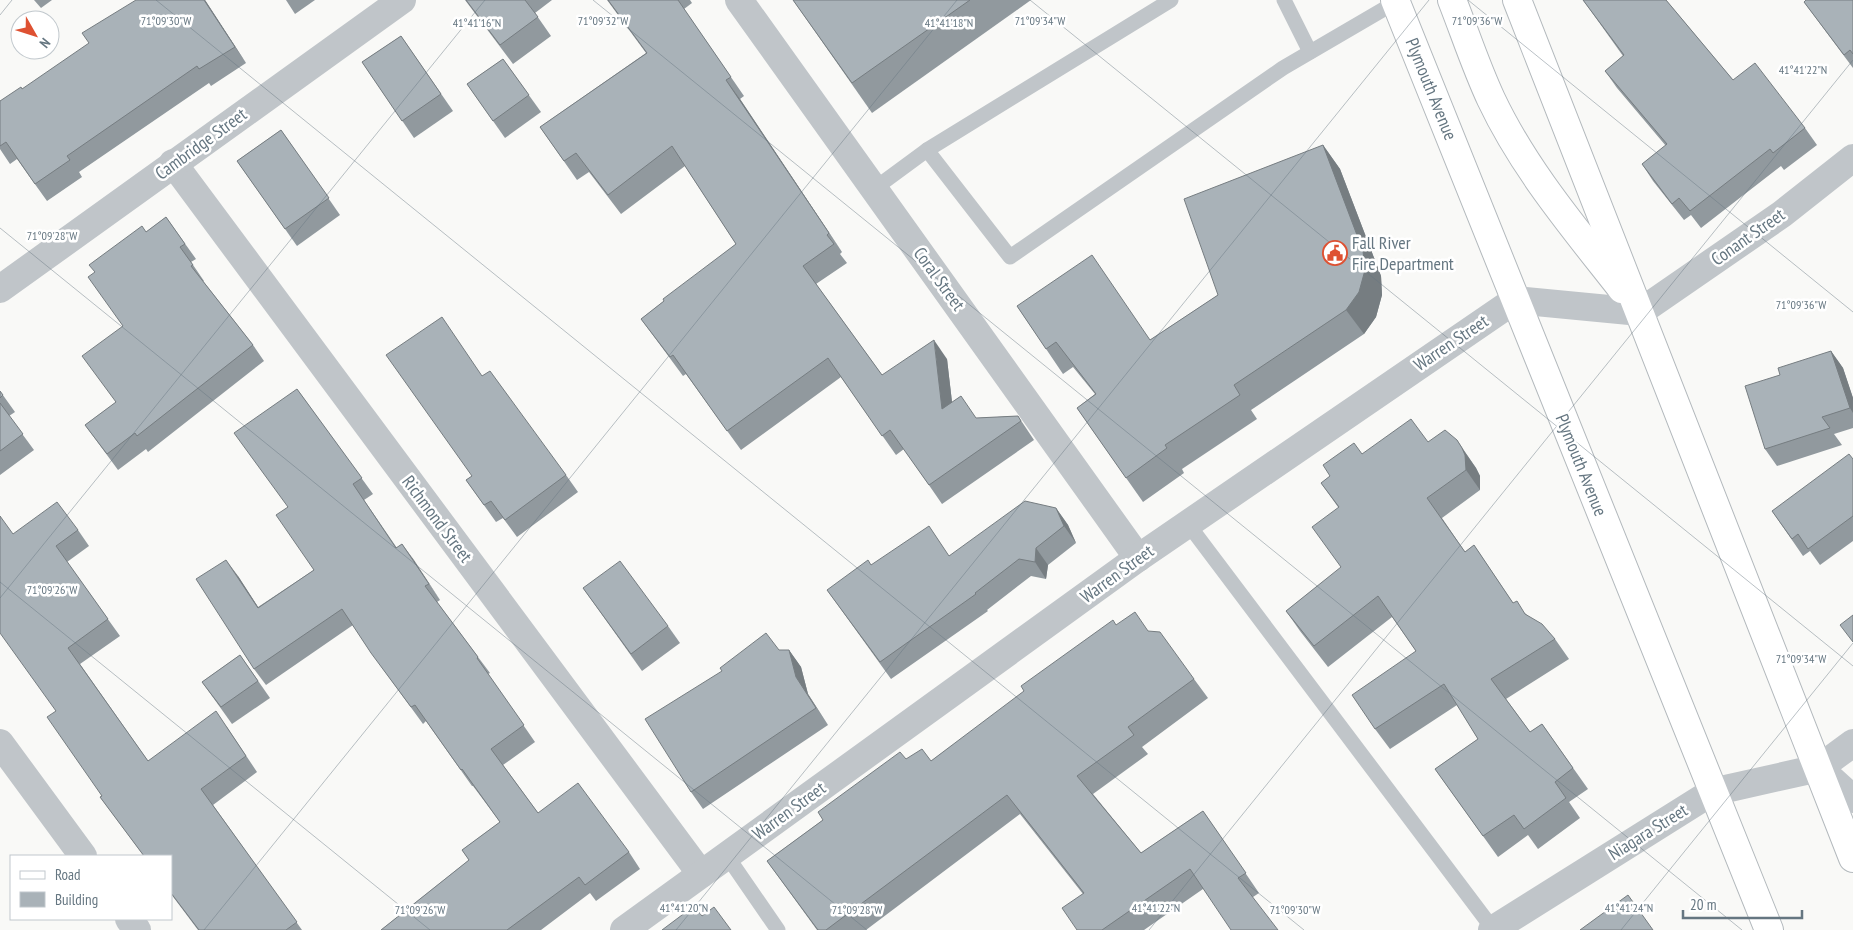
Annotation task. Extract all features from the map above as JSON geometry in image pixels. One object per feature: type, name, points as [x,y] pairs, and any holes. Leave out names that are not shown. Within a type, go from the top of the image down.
[{"type":"main road","points":[[1452,0],[1491,99],[1516,144],[1547,193],[1640,312]]},
{"type":"main road","points":[[1517,0],[1853,858]]},
{"type":"main road","name":"Plymouth Avenue","points":[[1396,1],[1768,930]]},
{"type":"street","name":"Cambridge Street","points":[[0,289],[402,0]]},
{"type":"street","name":"Coral Street","points":[[739,0],[1138,558]]},
{"type":"street","name":"Conant Street","points":[[1640,312],[1782,214],[1853,158]]},
{"type":"street","name":"Richmond Street","points":[[173,163],[701,874]]},
{"type":"street","points":[[1515,300],[1640,312]]},
{"type":"street","name":"Warren Street","points":[[624,930],[1138,558],[1515,300]]},
{"type":"street","points":[[0,743],[82,855]]},
{"type":"street","points":[[1853,743],[1818,768],[1853,799]]},
{"type":"street","name":"Niagara Street","points":[[1493,930],[1712,792],[1818,768]]},
{"type":"lane","points":[[874,189],[927,150],[1171,0]]},
{"type":"lane","points":[[1284,0],[1310,52]]},
{"type":"lane","points":[[927,150],[1010,257],[1283,68],[1396,1]]},
{"type":"lane","points":[[1188,524],[1493,930]]},
{"type":"lane","points":[[727,856],[778,930]]},
{"type":"building","points":[[136,0],[204,0],[235,47],[199,69],[197,66],[67,156],[70,160],[35,184],[6,142],[0,146],[0,101],[21,87],[22,89],[89,43],[82,33]]},
{"type":"building","points":[[466,0],[525,0],[538,17],[500,45]]},
{"type":"building","points":[[608,0],[678,0],[731,77],[726,80],[829,233],[827,235],[834,244],[803,266],[882,375],[934,340],[942,409],[961,396],[976,418],[1018,416],[1021,421],[929,485],[890,430],[882,436],[828,358],[727,431],[673,355],[670,357],[641,319],[664,301],[663,299],[736,244],[672,146],[608,195],[576,153],[564,161],[540,127],[647,53]]},
{"type":"building","points":[[793,0],[970,0],[852,83]]},
{"type":"building","points":[[1583,0],[1666,0],[1733,80],[1755,63],[1805,128],[1773,153],[1770,149],[1690,211],[1679,198],[1672,204],[1642,164],[1667,144],[1605,71],[1624,55]]},
{"type":"building","points":[[1806,0],[1853,0],[1853,54],[1850,50],[1844,55],[1804,2]]},
{"type":"building","points":[[401,36],[441,94],[402,121],[362,62]]},
{"type":"building","points":[[503,59],[529,95],[493,121],[467,84]]},
{"type":"building","points":[[281,130],[329,198],[285,229],[237,161]]},
{"type":"building","points":[[1323,145],[1363,251],[1365,270],[1359,292],[1346,310],[1234,385],[1240,395],[1165,445],[1167,448],[1126,478],[1077,408],[1096,394],[1056,342],[1046,349],[1017,306],[1092,255],[1150,340],[1218,295],[1184,199]]},
{"type":"building","points":[[166,217],[185,244],[180,247],[193,265],[191,266],[253,345],[137,436],[135,433],[107,454],[85,425],[116,402],[82,356],[123,326],[88,277],[95,272],[89,265],[142,226],[146,232]]},
{"type":"building","points":[[442,317],[482,376],[490,371],[566,475],[505,520],[491,501],[484,505],[466,480],[472,476],[386,355]]},
{"type":"building","points":[[1831,351],[1850,408],[1822,417],[1830,428],[1765,449],[1745,386],[1780,375],[1778,368]]},
{"type":"building","points":[[297,389],[362,478],[353,484],[396,548],[402,544],[429,584],[425,586],[478,657],[524,725],[491,749],[538,813],[578,783],[629,852],[585,885],[579,877],[507,930],[381,930],[469,860],[462,850],[500,822],[415,705],[411,707],[371,653],[342,609],[254,669],[196,579],[226,560],[258,608],[314,570],[276,515],[288,507],[234,433]]},
{"type":"building","points":[[0,403],[23,434],[0,451]]},
{"type":"building","points":[[1411,419],[1428,442],[1445,430],[1457,440],[1465,455],[1466,470],[1427,498],[1465,552],[1474,545],[1513,603],[1517,601],[1525,614],[1542,624],[1555,639],[1491,679],[1530,732],[1542,724],[1573,768],[1555,782],[1566,798],[1524,829],[1514,815],[1483,836],[1435,769],[1478,739],[1444,684],[1375,729],[1352,695],[1416,651],[1378,596],[1314,646],[1286,611],[1341,567],[1312,527],[1339,507],[1321,483],[1330,476],[1323,465],[1354,443],[1362,454]]},
{"type":"building","points":[[1849,454],[1853,459],[1853,516],[1808,549],[1798,534],[1792,539],[1772,511]]},
{"type":"building","points":[[1025,501],[1056,508],[1064,526],[1036,548],[1035,562],[1019,559],[976,594],[880,662],[827,590],[868,560],[871,565],[929,526],[949,556]]},
{"type":"building","points":[[57,502],[78,530],[56,546],[108,619],[68,648],[148,761],[216,711],[246,756],[201,789],[297,922],[286,930],[199,930],[172,894],[172,855],[143,855],[100,797],[102,796],[47,717],[56,711],[0,633],[0,516],[13,534]]},
{"type":"building","points":[[620,561],[668,626],[631,654],[583,588]]},
{"type":"building","points":[[1135,612],[1148,631],[1160,632],[1194,679],[1128,727],[1134,735],[1077,776],[1141,853],[1203,811],[1246,873],[1238,878],[1278,930],[1231,930],[1190,869],[1102,930],[1077,930],[1062,908],[1084,893],[1007,795],[826,930],[818,930],[767,861],[823,820],[818,812],[900,752],[906,759],[922,749],[931,761],[1024,691],[1021,686],[1113,620],[1116,625]]},
{"type":"building","points":[[1853,615],[1853,642],[1840,625]]},
{"type":"building","points":[[766,633],[779,650],[789,650],[796,677],[816,708],[691,792],[645,719],[722,671],[720,668]]},
{"type":"building","points":[[240,655],[258,681],[221,707],[202,682]]},
{"type":"building","points":[[1628,895],[1653,930],[1580,930]]},
{"type":"building","points":[[694,906],[702,916],[714,907],[731,930],[662,930]]},
{"type":"place","name":"Fall River Fire Department","points":[[1335,253]]}]
